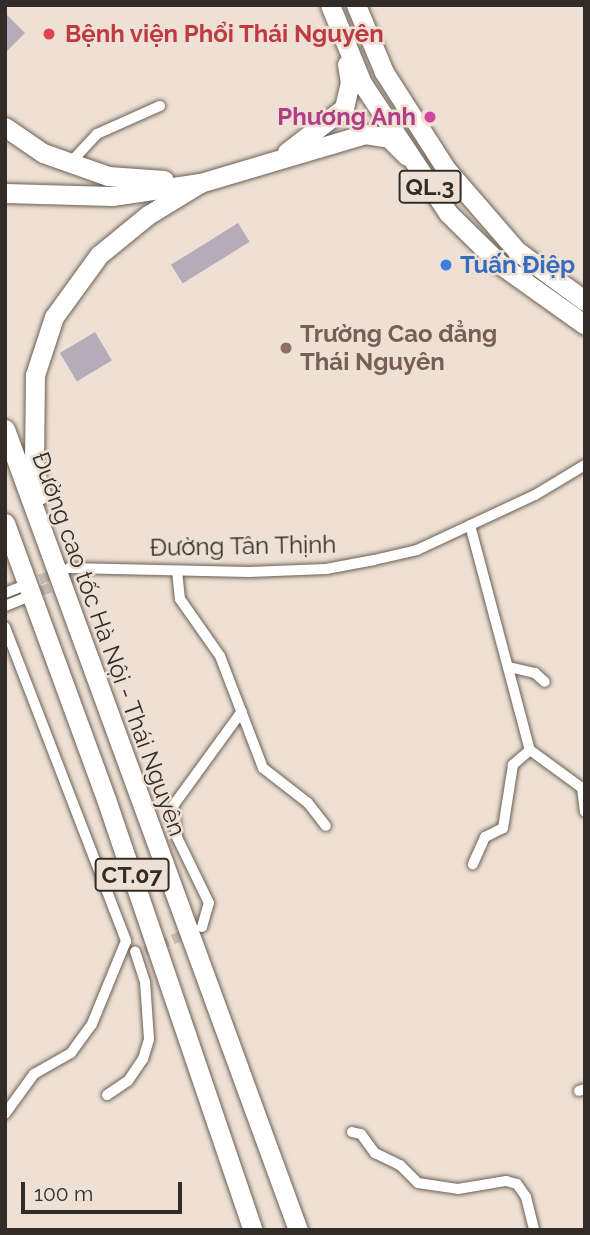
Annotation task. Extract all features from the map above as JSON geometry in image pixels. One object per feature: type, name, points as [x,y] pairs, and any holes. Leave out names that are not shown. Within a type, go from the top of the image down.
[{"type":"highway","name":"QL.3","points":[[330,5],[340,36],[376,109],[449,213],[481,248],[585,325]]},
{"type":"highway","name":"QL.3","points":[[356,5],[372,47],[429,143],[499,234],[585,302]]},
{"type":"highway","points":[[278,158],[327,124],[344,108],[349,96],[340,36]]},
{"type":"highway","points":[[338,143],[366,125],[376,109],[372,47]]},
{"type":"highway","points":[[327,124],[376,109],[398,115],[429,143]]},
{"type":"highway","points":[[5,127],[43,153],[108,176],[200,183]]},
{"type":"highway","points":[[5,192],[112,196],[200,183],[278,158],[376,134],[389,138],[407,156]]},
{"type":"highway","points":[[136,788],[96,650],[34,467],[34,375],[58,311],[95,259],[139,222],[200,183]]},
{"type":"highway","name":"Đường cao tốc Hà Nội - Thái Nguyên","points":[[5,429],[298,1230]]},
{"type":"highway","name":"CT.07","points":[[5,523],[106,799],[253,1230]]},
{"type":"street","points":[[70,163],[97,134],[160,106]]},
{"type":"street","name":"Đường Tân Thịnh","points":[[71,573],[91,569],[326,569],[417,550],[535,495],[585,465]]},
{"type":"street","points":[[470,525],[530,750],[582,788],[585,812]]},
{"type":"street","points":[[177,571],[180,599],[220,656],[263,768],[308,803],[326,826]]},
{"type":"street","points":[[5,593],[23,592],[5,606]]},
{"type":"street","points":[[5,626],[145,982],[149,1039],[144,1059],[128,1081],[107,1095]]},
{"type":"street","points":[[509,667],[535,673],[545,682]]},
{"type":"street","points":[[202,927],[209,903],[180,845],[173,806],[242,711]]},
{"type":"street","points":[[473,864],[485,837],[503,828],[513,765],[530,750]]},
{"type":"street","points":[[5,1114],[34,1074],[71,1053],[92,1024],[134,952]]},
{"type":"street","points":[[352,1132],[361,1134],[375,1153],[400,1165],[418,1183],[458,1189],[506,1181],[517,1184],[526,1197],[534,1230]]},
{"type":"building","points":[[5,13],[25,33],[5,53]]},
{"type":"building","points":[[238,223],[250,242],[183,284],[171,265]]},
{"type":"building","points":[[95,332],[112,360],[77,381],[60,353]]},
{"type":"tunnel","points":[[26,585],[60,572]]},
{"type":"tunnel","points":[[27,597],[73,578]]},
{"type":"tunnel","points":[[145,951],[191,932]]},
{"type":"place","name":"Bệnh viện Phổi Thái Nguyên","points":[[49,34]]},
{"type":"place","name":"Phương Anh","points":[[430,117]]},
{"type":"place","name":"Tuấn Điệp","points":[[446,265]]},
{"type":"place","name":"Trường Cao đẳng Thái Nguyên","points":[[286,348]]}]
